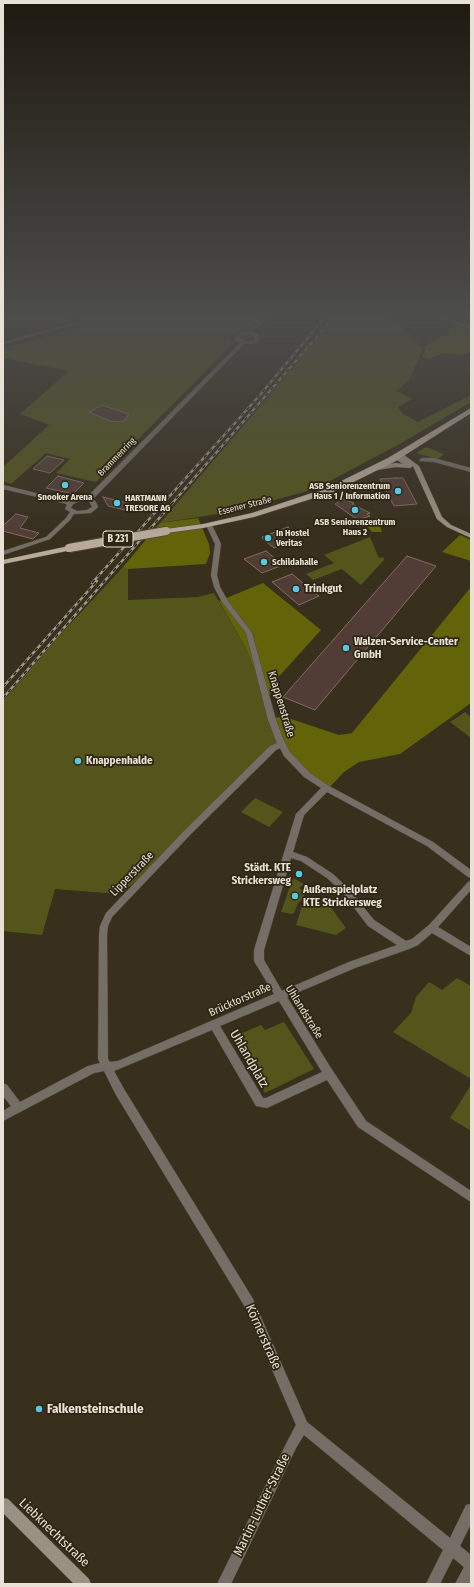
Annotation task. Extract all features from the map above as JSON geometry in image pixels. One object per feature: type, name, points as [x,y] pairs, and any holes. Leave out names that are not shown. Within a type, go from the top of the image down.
[{"type":"main road","name":"Essener Straße","points":[[3,562],[69,548],[209,524],[260,513],[312,497],[377,468],[471,410]]},
{"type":"main road","points":[[419,471],[399,459],[398,456],[400,454],[415,464],[419,471],[439,518],[449,526],[471,536]]},
{"type":"main road","points":[[377,468],[396,465],[410,466]]},
{"type":"main road","name":"Liebknechtstraße","points":[[3,1504],[84,1584]]},
{"type":"street","name":"Brammenring","points":[[89,499],[197,390]]},
{"type":"street","points":[[422,460],[434,460],[471,470]]},
{"type":"street","points":[[3,487],[70,503],[79,499],[89,499],[94,504],[92,510],[82,513],[73,512],[68,509],[70,503]]},
{"type":"street","points":[[3,552],[48,538],[73,512]]},
{"type":"street","name":"Knappenstraße","points":[[209,524],[218,544],[214,575],[217,587],[225,602],[249,633],[272,720],[281,744],[299,767],[326,788],[430,844],[471,875]]},
{"type":"street","name":"Lipperstraße","points":[[105,1066],[103,1059],[102,936],[104,926],[109,915],[188,832],[273,748],[281,744]]},
{"type":"street","name":"Uhlandstraße","points":[[326,788],[301,812],[258,953],[260,964],[364,1127],[471,1197]]},
{"type":"street","points":[[288,854],[304,859],[330,876],[346,891],[371,923],[406,946]]},
{"type":"street","name":"Brücktorstraße","points":[[3,1116],[92,1069],[120,1065],[352,965],[406,946],[418,940],[432,928],[471,884]]},
{"type":"street","points":[[432,928],[471,952]]},
{"type":"street","name":"Uhlandplatz","points":[[214,1025],[260,1103],[267,1103],[330,1074]]},
{"type":"street","name":"Körnerstraße","points":[[105,1066],[249,1303],[303,1426],[471,1565]]},
{"type":"street","points":[[3,1088],[19,1108]]},
{"type":"street","name":"Martin-Luther-Straße","points":[[224,1584],[292,1444],[303,1426]]},
{"type":"street","points":[[433,1584],[471,1510]]},
{"type":"street","points":[[462,1584],[471,1565]]},
{"type":"shaded area","points":[[47,390],[187,390],[96,482],[56,473],[70,459],[46,453],[11,484],[3,481],[3,467],[49,425],[20,414]]},
{"type":"shaded area","points":[[274,390],[398,390],[397,391],[412,399],[398,407],[403,414],[418,422],[471,395],[471,402],[403,442],[315,489],[230,512],[160,523]]},
{"type":"shaded area","points":[[426,447],[444,454],[438,459],[416,453]]},
{"type":"shaded area","points":[[377,517],[382,532],[372,532],[367,526],[368,523]]},
{"type":"shaded area","points":[[198,518],[209,544],[210,553],[206,564],[128,569],[123,567],[160,523]]},
{"type":"shaded area","points":[[460,535],[471,540],[471,561],[442,552]]},
{"type":"shaded area","points":[[370,537],[379,558],[383,557],[384,560],[361,585],[342,569],[313,580],[306,574],[334,563],[324,555]]},
{"type":"shaded area","points":[[123,567],[128,569],[128,600],[197,597],[214,593],[247,650],[258,674],[281,744],[154,868],[119,894],[55,889],[42,935],[3,931],[3,701],[59,636]]},
{"type":"shaded area","points":[[263,583],[321,630],[271,686],[272,691],[266,699],[247,650],[219,601]]},
{"type":"shaded area","points":[[471,587],[471,703],[400,754],[359,762],[344,772],[328,789],[291,758],[272,717],[288,718],[339,735],[352,733]]},
{"type":"shaded area","points":[[465,712],[471,717],[471,738],[450,722]]},
{"type":"shaded area","points":[[255,798],[283,812],[269,827],[241,812]]},
{"type":"shaded area","name":"Außenspielplatz KTE Strickersweg","points":[[293,878],[304,884],[299,888],[305,893],[303,899],[298,903],[294,913],[281,912]]},
{"type":"shaded area","points":[[324,898],[346,928],[336,935],[296,925],[302,906],[312,906]]},
{"type":"shaded area","points":[[457,978],[471,986],[471,1079],[393,1032],[411,1013],[416,997],[429,982],[442,990]]},
{"type":"shaded area","points":[[284,1022],[314,1069],[265,1093],[233,1037],[261,1025],[265,1030]]},
{"type":"shaded area","points":[[471,1085],[471,1131],[450,1118]]},
{"type":"building","points":[[102,405],[129,414],[123,422],[110,421],[89,412]]},
{"type":"building","points":[[47,456],[64,460],[50,473],[33,469]]},
{"type":"building","name":"Snooker Arena","points":[[58,476],[84,483],[73,494],[46,488]]},
{"type":"building","name":"ASB Seniorenzentrum Haus 1 / Information","points":[[403,478],[417,504],[394,506],[380,479]]},
{"type":"building","name":"HARTMANN TRESORE AG","points":[[103,497],[135,505],[129,511],[108,506]]},
{"type":"building","name":"ASB Seniorenzentrum Haus 2","points":[[343,499],[354,503],[352,504],[370,513],[367,514],[370,516],[358,520],[335,504]]},
{"type":"building","points":[[16,514],[28,517],[20,528],[39,533],[33,539],[3,531],[3,524],[5,524]]},
{"type":"building","name":"In Hostel Veritas","points":[[288,527],[292,531],[279,538],[286,543],[274,548],[262,537]]},
{"type":"building","name":"Schildahalle","points":[[266,551],[283,565],[262,573],[244,559]]},
{"type":"building","name":"Walzen-Service-Center GmbH","points":[[407,556],[436,566],[315,710],[283,697]]},
{"type":"building","name":"Trinkgut","points":[[292,574],[319,596],[299,605],[272,582]]},
{"type":"railway","points":[[92,583],[264,390]]},
{"type":"railway","points":[[3,698],[271,390]]},
{"type":"railway","points":[[3,687],[97,581]]},
{"type":"place","name":"Snooker Arena","points":[[65,485]]},
{"type":"place","name":"ASB Seniorenzentrum Haus 1 / Information","points":[[398,491]]},
{"type":"place","name":"HARTMANN TRESORE AG","points":[[117,503]]},
{"type":"place","name":"ASB Seniorenzentrum Haus 2","points":[[355,510]]},
{"type":"place","name":"In Hostel Veritas","points":[[268,538]]},
{"type":"place","name":"Schildahalle","points":[[264,562]]},
{"type":"place","name":"Trinkgut","points":[[296,589]]},
{"type":"place","name":"Walzen-Service-Center GmbH","points":[[346,648]]},
{"type":"place","name":"Knappenhalde","points":[[78,761]]},
{"type":"place","name":"Städt. KTE Strickersweg","points":[[299,874]]},
{"type":"place","name":"Außenspielplatz KTE Strickersweg","points":[[295,896]]},
{"type":"place","name":"Falkensteinschule","points":[[39,1409]]}]
